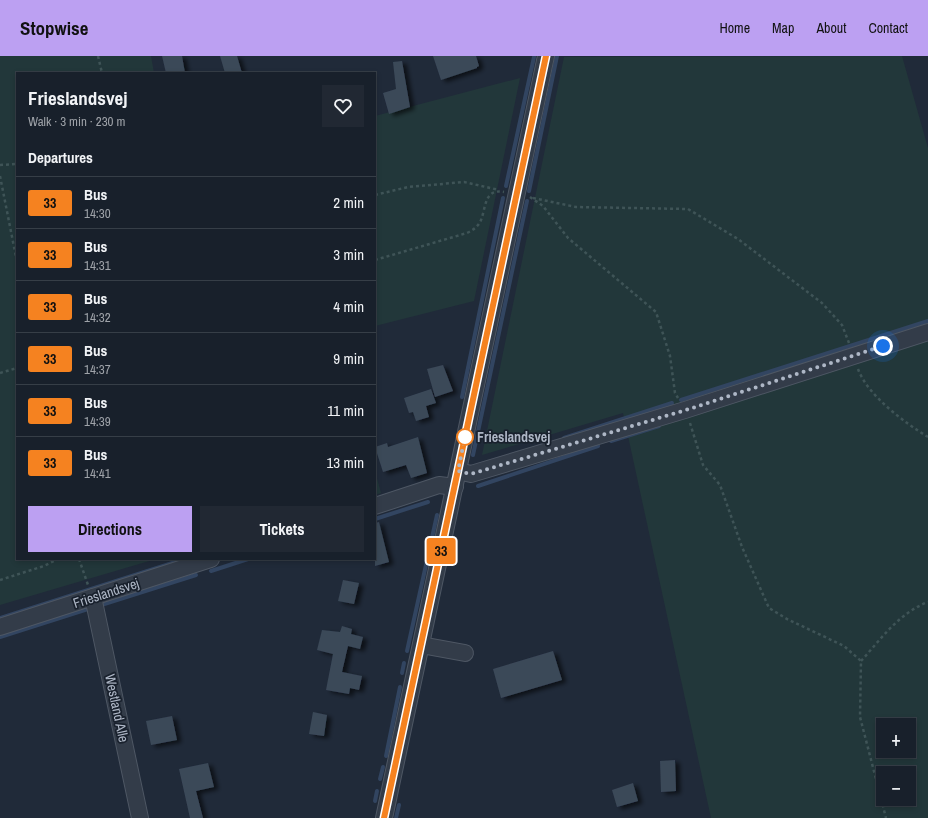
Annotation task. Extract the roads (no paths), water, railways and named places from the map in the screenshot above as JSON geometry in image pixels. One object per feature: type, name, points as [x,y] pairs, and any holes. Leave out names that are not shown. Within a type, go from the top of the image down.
[{"type":"street","points":[[384,818],[546,56]]},
{"type":"street","points":[[458,471],[471,474],[686,410],[928,332]]},
{"type":"street","points":[[376,506],[439,485],[454,487]]},
{"type":"street","name":"Frieslandsvej","points":[[0,627],[208,560]]},
{"type":"street","name":"Westland Alle","points":[[93,597],[140,818]]},
{"type":"street","points":[[421,645],[464,653]]},
{"type":"waterway","points":[[529,191],[557,56]]},
{"type":"waterway","points":[[506,186],[534,57]]},
{"type":"waterway","points":[[462,397],[503,198]]},
{"type":"waterway","points":[[473,455],[527,201]]},
{"type":"waterway","points":[[681,400],[928,321]]},
{"type":"waterway","points":[[564,438],[672,403]]},
{"type":"waterway","points":[[611,441],[659,426]]},
{"type":"waterway","points":[[478,486],[598,446]]},
{"type":"waterway","points":[[376,519],[428,502]]},
{"type":"waterway","points":[[407,651],[437,515]]},
{"type":"waterway","points":[[0,618],[182,560]]},
{"type":"waterway","points":[[211,571],[245,560]]},
{"type":"waterway","points":[[98,606],[196,575]]},
{"type":"waterway","points":[[0,637],[91,608]]},
{"type":"waterway","points":[[402,673],[404,663]]},
{"type":"waterway","points":[[386,756],[400,687]]},
{"type":"waterway","points":[[380,779],[383,767]]},
{"type":"waterway","points":[[375,801],[377,791]]},
{"type":"waterway","points":[[396,818],[399,805]]},
{"type":"place","name":"Frieslandsvej","points":[[465,437]]}]
